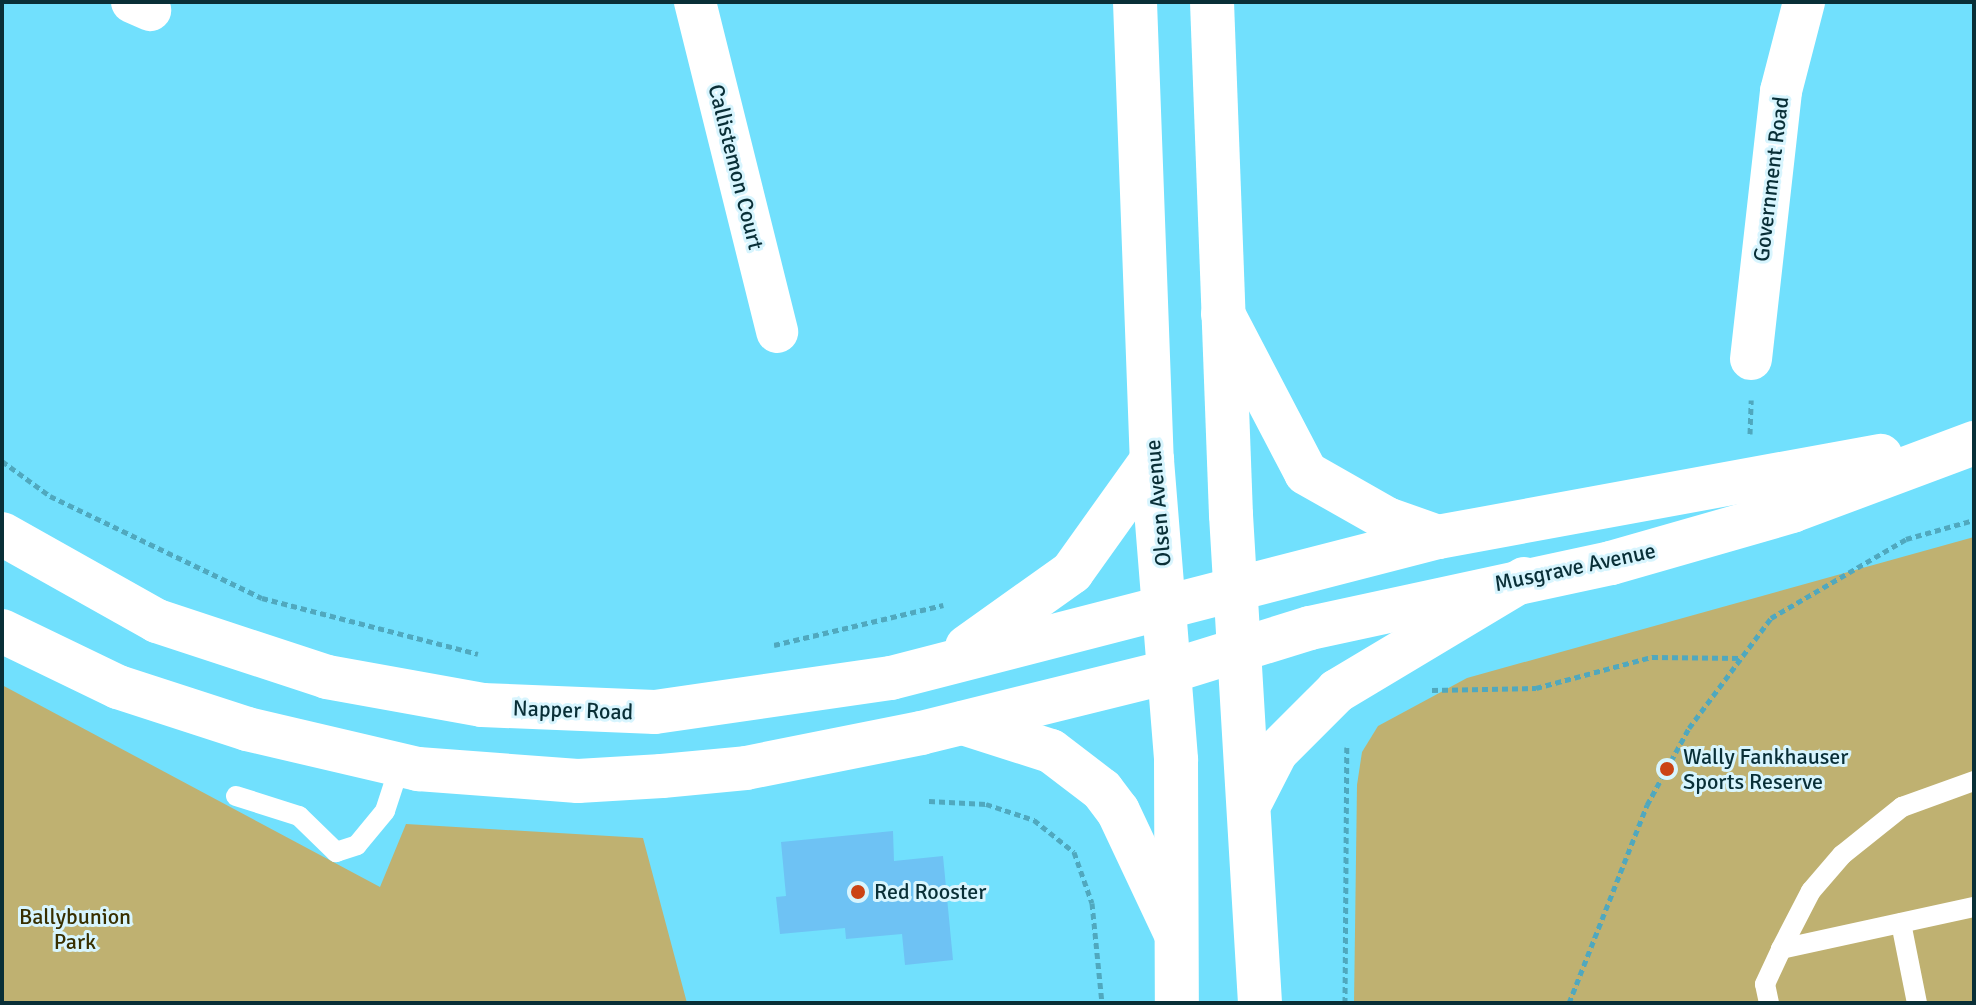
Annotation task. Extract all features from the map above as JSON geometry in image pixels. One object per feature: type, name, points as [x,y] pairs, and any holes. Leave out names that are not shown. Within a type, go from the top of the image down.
[{"type":"main road","name":"Olsen Avenue","points":[[1135,2],[1152,460],[1168,606],[1171,671],[1177,1003]]},
{"type":"main road","points":[[1212,2],[1223,314],[1252,801],[1260,1003]]},
{"type":"main road","points":[[1223,314],[1306,473],[1387,519],[1438,537]]},
{"type":"main road","name":"Musgrave Avenue","points":[[1168,606],[1438,537],[1974,442]]},
{"type":"main road","name":"Musgrave Avenue","points":[[1171,671],[1310,628],[1704,537],[1974,442]]},
{"type":"main road","points":[[935,668],[1072,572],[1152,460]]},
{"type":"main road","name":"Napper Road","points":[[2,534],[157,621],[259,658],[402,693],[482,705],[655,712],[935,668],[1168,606]]},
{"type":"main road","points":[[1252,801],[1276,752],[1337,691],[1524,579]]},
{"type":"main road","points":[[2,631],[118,687],[247,729],[400,765],[578,781],[746,768],[963,723],[1171,671]]},
{"type":"main road","points":[[963,723],[1051,751],[1102,790],[1175,932]]},
{"type":"street","name":"Callistemon Court","points":[[695,2],[777,332]]},
{"type":"street","name":"Government Road","points":[[1751,359],[1781,91],[1804,2]]},
{"type":"lane","points":[[236,796],[299,816],[336,852],[357,845],[385,811],[400,765]]},
{"type":"lane","points":[[1769,1003],[1765,984],[1781,949],[1811,891],[1842,855],[1902,807],[1974,781]]},
{"type":"lane","points":[[1781,949],[1974,907]]},
{"type":"lane","points":[[1901,923],[1917,1003]]},
{"type":"path","points":[[2,461],[50,496],[262,598],[494,659]]},
{"type":"path","points":[[1569,1003],[1647,805],[1689,728],[1771,618],[1906,539],[1974,520]]},
{"type":"path","points":[[759,648],[947,604]]},
{"type":"path","points":[[1424,691],[1536,688],[1652,657],[1742,658]]},
{"type":"path","points":[[1345,1003],[1343,822],[1349,736]]},
{"type":"path","points":[[929,801],[986,804],[1034,820],[1074,852],[1092,903],[1102,1003]]},
{"type":"green space","name":"Wally Fankhauser Sports Reserve","points":[[1974,537],[1974,1003],[1354,1003],[1357,785],[1362,752],[1378,726],[1467,678]]},
{"type":"green space","name":"Ballybunion Park","points":[[2,685],[380,887],[406,824],[643,838],[687,1003],[2,1003]]},
{"type":"building","points":[[893,831],[894,861],[943,856],[953,960],[905,965],[902,934],[846,939],[845,928],[780,934],[776,897],[786,896],[781,842]]},
{"type":"place","name":"Wally Fankhauser Sports Reserve","points":[[1667,769]]},
{"type":"place","name":"Red Rooster","points":[[858,892]]}]
